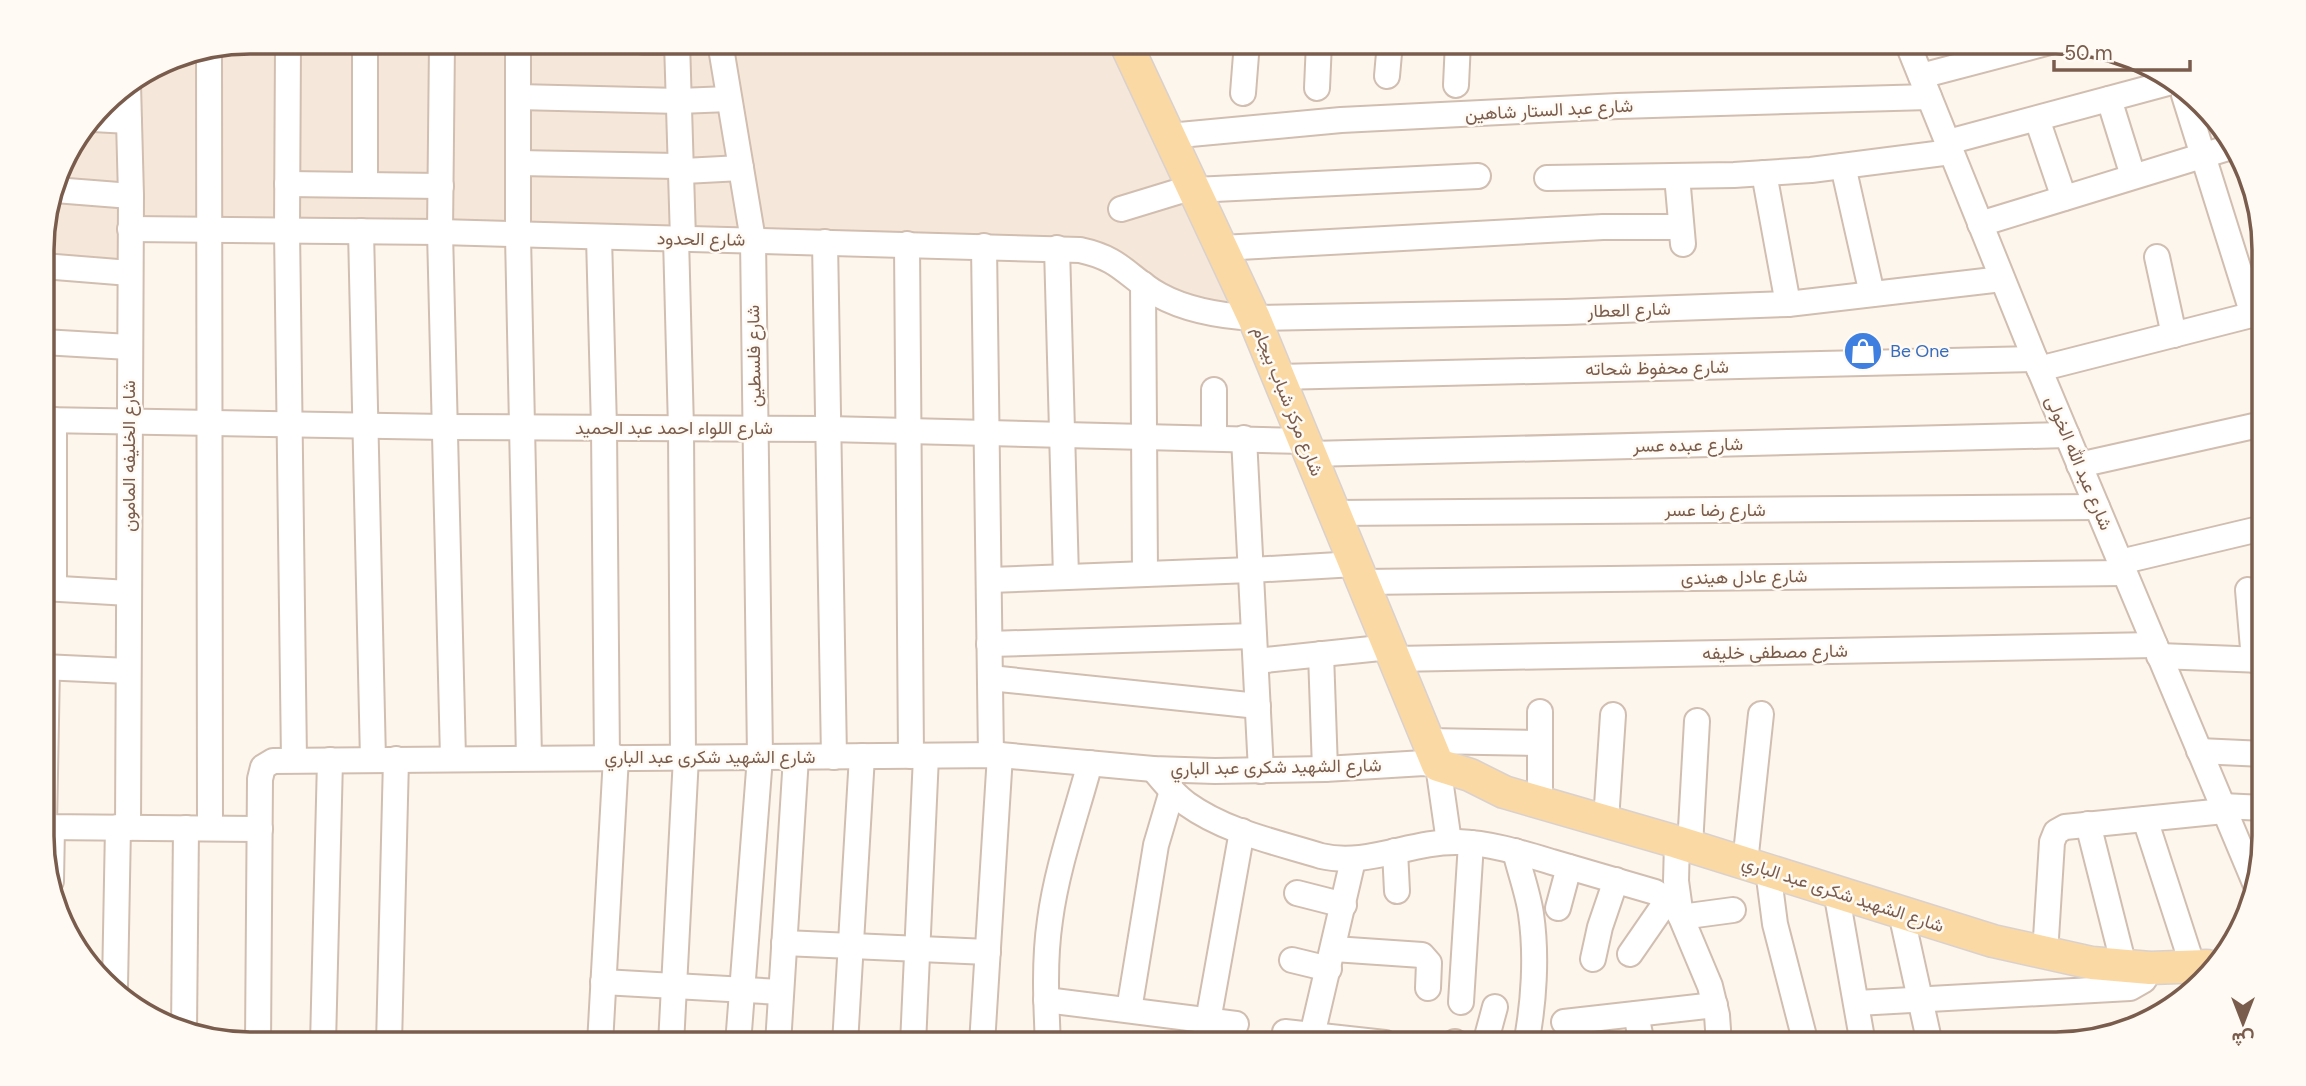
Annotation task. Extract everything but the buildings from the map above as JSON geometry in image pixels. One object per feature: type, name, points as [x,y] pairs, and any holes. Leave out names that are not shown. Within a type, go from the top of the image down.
[{"type":"main road","name":"شارع مركز شباب بيجام","points":[[1131,55],[1254,318],[1433,753]]},
{"type":"main road","name":"شارع الشهيد شكرى عبد الباري","points":[[1433,753],[1504,792],[1684,844],[1993,941],[2092,963],[2137,967],[2200,966]]},
{"type":"street","points":[[1243,93],[1246,54]]},
{"type":"street","points":[[1317,88],[1318,54]]},
{"type":"street","points":[[1387,76],[1389,54]]},
{"type":"street","points":[[1456,85],[1457,54]]},
{"type":"street","name":"شارع عبد الله الخولى","points":[[1912,54],[2037,364],[2223,808],[2251,853]]},
{"type":"street","name":"شارع عبد الستار شاهين","points":[[1169,136],[1341,120],[1631,106],[1925,87],[2017,54]]},
{"type":"street","points":[[258,1032],[260,772],[263,767],[284,761],[290,424],[288,55]]},
{"type":"street","points":[[365,55],[365,185]]},
{"type":"street","points":[[442,55],[440,232],[453,758]]},
{"type":"street","points":[[518,55],[518,236],[529,758]]},
{"type":"street","points":[[672,1032],[684,757],[681,167],[677,55]]},
{"type":"street","name":"شارع فلسطين","points":[[722,55],[753,240],[760,757],[739,1032]]},
{"type":"street","points":[[209,59],[211,828]]},
{"type":"street","points":[[1547,178],[1764,173],[1843,166],[1949,147],[2037,119],[2161,85]]},
{"type":"street","name":"شارع الخليفه المامون","points":[[115,977],[128,671],[131,196],[128,97]]},
{"type":"street","points":[[518,97],[679,101],[729,99]]},
{"type":"street","points":[[2109,99],[2133,176]]},
{"type":"street","points":[[2188,106],[2252,296]]},
{"type":"street","points":[[2037,119],[2064,198]]},
{"type":"street","points":[[104,120],[129,121]]},
{"type":"street","points":[[1980,224],[2224,149]]},
{"type":"street","points":[[518,163],[681,167],[684,171],[741,169]]},
{"type":"street","points":[[1843,166],[1872,294]]},
{"type":"street","points":[[1764,173],[1788,304]]},
{"type":"street","points":[[1121,209],[1193,188],[1478,176]]},
{"type":"street","points":[[1221,248],[1590,228],[1682,235],[1677,176]]},
{"type":"street","points":[[287,184],[441,186]]},
{"type":"street","points":[[64,191],[131,196]]},
{"type":"street","name":"شارع الحدود","points":[[130,229],[440,232],[1057,248],[1098,254],[1115,261],[1143,284],[1177,304],[1195,310],[1254,318]]},
{"type":"street","points":[[360,231],[365,426],[384,759],[389,1032]]},
{"type":"street","points":[[599,237],[611,758],[601,1032]]},
{"type":"street","points":[[825,242],[834,757]]},
{"type":"street","points":[[907,244],[908,431],[919,756],[914,1032]]},
{"type":"street","points":[[983,1032],[996,755],[989,644],[984,246]]},
{"type":"street","points":[[1057,248],[1066,577]]},
{"type":"street","points":[[2157,257],[2174,335]]},
{"type":"street","points":[[55,267],[130,273]]},
{"type":"street","name":"شارع العطار","points":[[1254,318],[1566,312],[1788,304],[2003,279]]},
{"type":"street","points":[[1143,284],[1145,574]]},
{"type":"street","name":"شارع محفوظ شحاته","points":[[1278,377],[2037,364],[2174,335],[2252,315]]},
{"type":"street","points":[[55,343],[130,347]]},
{"type":"street","points":[[1214,390],[1214,438]]},
{"type":"street","name":"شارع اللواء احمد عبد الحميد","points":[[55,420],[1063,434],[1244,438],[1307,447]]},
{"type":"street","points":[[2079,465],[2252,426]]},
{"type":"street","name":"شارع عبده عسر","points":[[1307,447],[2067,435]]},
{"type":"street","points":[[1244,438],[1261,771]]},
{"type":"street","name":"شارع رضا عسر","points":[[1334,513],[2097,507]]},
{"type":"street","name":"شارع عادل هيندى","points":[[989,580],[1251,570],[1359,573],[2122,567],[2252,531]]},
{"type":"street","points":[[54,588],[129,593]]},
{"type":"street","points":[[2248,590],[2252,615]]},
{"type":"street","points":[[989,644],[1254,635]]},
{"type":"street","name":"شارع مصطفى خليفه","points":[[1256,661],[1321,654],[1392,653],[2157,650],[2252,659]]},
{"type":"street","points":[[1321,654],[1325,769]]},
{"type":"street","points":[[54,667],[128,671]]},
{"type":"street","points":[[990,678],[1258,706]]},
{"type":"street","points":[[1540,712],[1540,803]]},
{"type":"street","points":[[1761,714],[1757,867],[1803,1031]]},
{"type":"street","points":[[1606,821],[1613,715]]},
{"type":"street","points":[[1630,954],[1674,908],[1698,720]]},
{"type":"street","points":[[1461,1002],[1460,843],[1433,753],[1540,743]]},
{"type":"street","points":[[2199,751],[2252,753]]},
{"type":"street","name":"شارع الشهيد شكرى عبد الباري","points":[[284,761],[996,755],[1153,769],[1261,771],[1410,762],[1433,753]]},
{"type":"street","points":[[846,1032],[862,756]]},
{"type":"street","points":[[779,1032],[796,757]]},
{"type":"street","points":[[323,1032],[330,760]]},
{"type":"street","points":[[1047,1032],[1045,972],[1050,919],[1090,764]]},
{"type":"street","points":[[1153,769],[1172,791],[1204,815],[1242,831],[1337,860],[1353,860],[1395,851],[1460,843],[1515,851],[1655,892],[1674,908],[1710,986],[1718,1031]]},
{"type":"street","points":[[1129,1010],[1156,845],[1172,791]]},
{"type":"street","points":[[2045,954],[2053,837],[2056,832],[2065,827],[2088,824],[2223,808],[2252,808]]},
{"type":"street","points":[[2145,818],[2200,966]]},
{"type":"street","points":[[1857,1003],[2130,988],[2144,980],[2137,967],[2088,824]]},
{"type":"street","points":[[54,827],[260,829]]},
{"type":"street","points":[[184,1020],[186,828]]},
{"type":"street","points":[[1208,1021],[1242,831]]},
{"type":"street","points":[[1395,851],[1397,891]]},
{"type":"street","points":[[1515,851],[1531,911],[1533,930],[1528,1031]]},
{"type":"street","points":[[1313,1031],[1353,860]]},
{"type":"street","points":[[1558,908],[1569,867]]},
{"type":"street","points":[[1593,959],[1600,927],[1616,880]]},
{"type":"street","points":[[1836,891],[1861,1031]]},
{"type":"street","points":[[1297,893],[1344,905]]},
{"type":"street","points":[[1674,908],[1733,911]]},
{"type":"street","points":[[1901,913],[1927,1031]]},
{"type":"street","points":[[784,943],[988,952]]},
{"type":"street","points":[[1292,960],[1422,955],[1429,963],[1428,988]]},
{"type":"street","points":[[603,982],[781,992]]},
{"type":"street","points":[[1046,1000],[1236,1024]]},
{"type":"street","points":[[1564,1022],[1629,1009],[1715,1005]]},
{"type":"street","points":[[1488,1031],[1495,1007]]},
{"type":"street","points":[[1629,1009],[1637,1031]]},
{"type":"shaded area","points":[[237,55],[1117,55],[1241,323],[1074,258],[123,237],[123,270],[55,264],[58,212],[69,175],[87,141],[121,103],[163,74],[212,58]]},
{"type":"place","name":"Be One","points":[[1863,351]]}]
